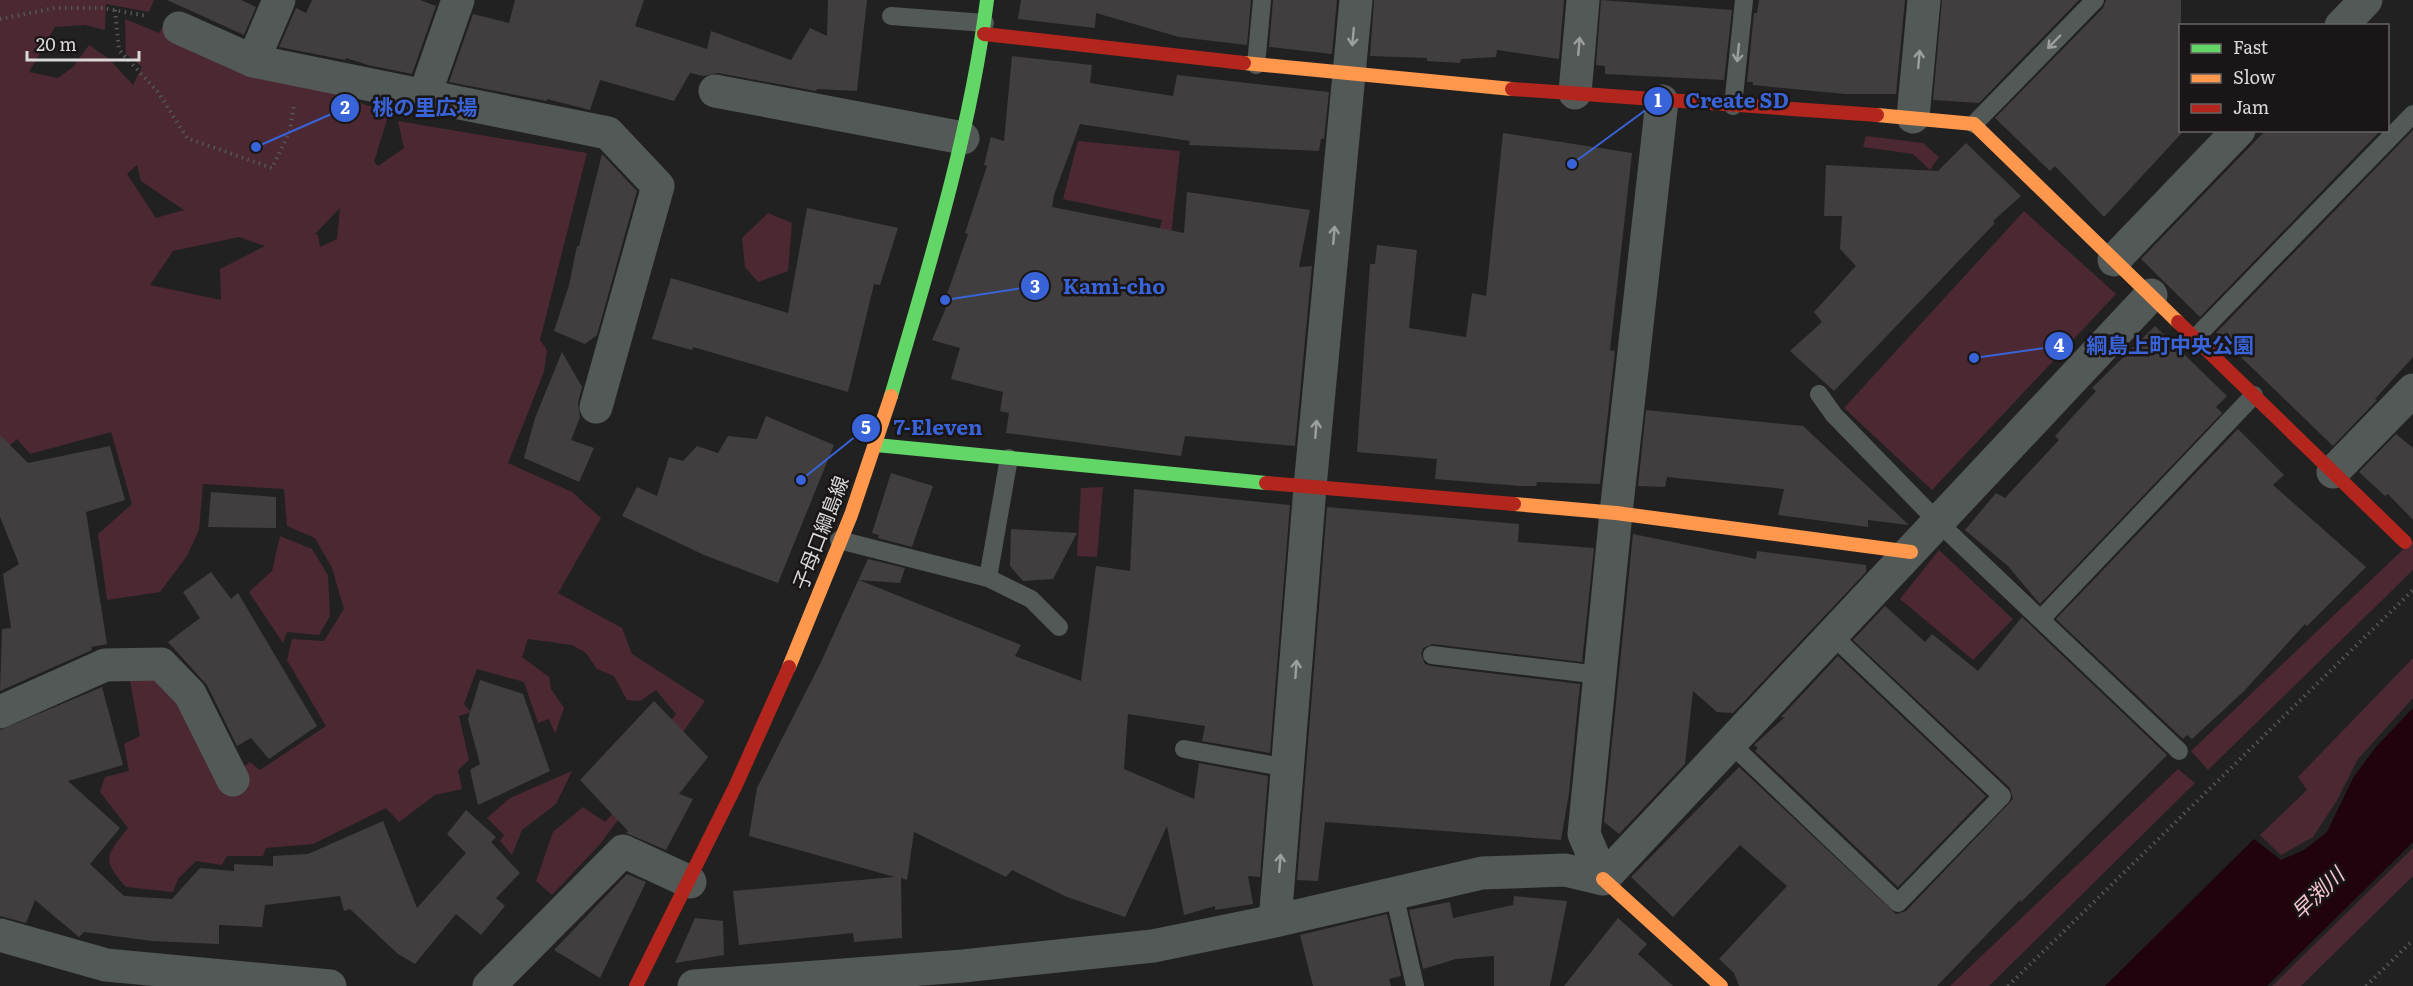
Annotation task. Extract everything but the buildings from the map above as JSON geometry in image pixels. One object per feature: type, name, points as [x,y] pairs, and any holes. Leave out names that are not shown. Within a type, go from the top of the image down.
[{"type":"street","points":[[253,61],[279,0]]},
{"type":"street","points":[[424,97],[458,0]]},
{"type":"street","name":"子母口綱島線","points":[[636,986],[690,882],[796,651],[876,445],[963,138],[984,29],[987,0]]},
{"type":"street","points":[[1275,921],[1310,487],[1356,0]]},
{"type":"street","points":[[1575,93],[1583,0]]},
{"type":"street","points":[[1914,117],[1924,0]]},
{"type":"street","points":[[2343,24],[2366,0]]},
{"type":"street","points":[[178,28],[253,61],[608,133],[658,186],[596,407]]},
{"type":"street","points":[[984,29],[1349,75],[1662,101],[1914,117],[1974,124],[2405,542]]},
{"type":"street","points":[[715,91],[963,138]]},
{"type":"street","points":[[1662,101],[1616,513],[1584,834],[1602,879],[1721,986]]},
{"type":"street","points":[[2114,260],[2237,132]]},
{"type":"street","points":[[1602,879],[2151,296]]},
{"type":"street","points":[[2333,472],[2413,390]]},
{"type":"street","points":[[876,445],[1310,487],[1616,513],[1911,552]]},
{"type":"street","points":[[0,712],[105,665],[161,664],[190,694],[233,780]]},
{"type":"street","points":[[489,986],[623,851],[690,882]]},
{"type":"street","points":[[694,986],[973,976],[1153,946],[1275,921],[1482,873],[1565,870],[1602,879]]},
{"type":"street","points":[[0,935],[106,965],[330,986]]},
{"type":"lane","points":[[1256,65],[1262,0]]},
{"type":"lane","points":[[1733,106],[1744,0]]},
{"type":"lane","points":[[1974,124],[2095,0]]},
{"type":"lane","points":[[891,16],[984,29]]},
{"type":"lane","points":[[2195,338],[2413,114]]},
{"type":"lane","points":[[1819,394],[1834,415],[1938,522],[2179,751]]},
{"type":"lane","points":[[2041,619],[2254,395]]},
{"type":"lane","points":[[988,578],[1009,458]]},
{"type":"lane","points":[[839,540],[988,578],[1031,599],[1059,627]]},
{"type":"lane","points":[[1730,743],[1898,903],[2002,796],[1832,635]]},
{"type":"lane","points":[[1432,655],[1600,675]]},
{"type":"lane","points":[[1184,749],[1288,768]]},
{"type":"lane","points":[[1394,893],[1415,986]]},
{"type":"path","points":[[0,19],[55,8],[115,10],[155,18],[178,28]]},
{"type":"path","points":[[115,10],[119,50],[158,92],[187,138],[272,168],[290,131],[299,71]]},
{"type":"path","points":[[2008,986],[2413,590]]},
{"type":"path","points":[[2366,986],[2413,939]]},
{"type":"shaded area","points":[[0,0],[154,0],[149,12],[106,4],[105,30],[85,25],[55,27],[29,72],[58,78],[73,67],[89,45],[108,58],[133,85],[142,67],[126,54],[125,19],[159,33],[162,28],[243,62],[389,113],[374,162],[378,166],[404,148],[398,121],[587,153],[540,340],[547,350],[544,372],[508,463],[572,492],[601,518],[558,593],[622,628],[632,654],[705,701],[650,779],[635,762],[676,714],[656,690],[640,701],[627,700],[614,676],[597,669],[586,653],[572,645],[528,639],[522,657],[549,677],[551,689],[564,708],[555,734],[549,719],[538,723],[524,682],[477,669],[464,704],[471,712],[459,716],[469,760],[458,770],[462,789],[435,795],[399,822],[386,808],[313,844],[266,848],[263,856],[227,856],[222,865],[196,861],[178,879],[173,892],[126,887],[113,870],[109,858],[115,845],[128,828],[100,792],[105,777],[129,771],[124,744],[140,736],[129,675],[153,673],[238,771],[250,762],[260,770],[326,726],[287,660],[292,639],[324,641],[344,609],[332,568],[315,538],[287,526],[284,489],[203,484],[199,530],[187,556],[160,592],[107,600],[98,534],[132,504],[111,432],[30,454],[17,439],[0,454]],"holes":[[[137,165],[141,181],[184,210],[156,218],[127,174]],[[340,208],[337,239],[320,247],[318,235],[315,234]],[[239,237],[265,246],[220,269],[221,300],[150,285],[173,251]]]},
{"type":"shaded area","points":[[1866,136],[1923,143],[1939,157],[1930,170],[1913,154],[1863,147]]},
{"type":"shaded area","points":[[1078,141],[1180,151],[1163,312],[1140,303],[1162,220],[1063,199]]},
{"type":"shaded area","points":[[2024,211],[2116,294],[1932,490],[1844,408]]},
{"type":"shaded area","points":[[768,213],[792,223],[788,271],[758,282],[745,267],[742,238]]},
{"type":"shaded area","points":[[1103,487],[1097,557],[1077,556],[1081,488]]},
{"type":"shaded area","points":[[280,536],[312,549],[328,575],[330,616],[319,635],[287,632],[283,643],[249,592],[272,571]]},
{"type":"shaded area","points":[[2413,540],[2413,570],[2208,770],[2191,751]]},
{"type":"shaded area","points":[[1939,550],[2013,619],[1973,660],[1900,599]]},
{"type":"shaded area","points":[[2413,658],[2413,698],[2358,759],[2336,802],[2313,837],[2281,855],[2260,835],[2307,790],[2298,777]]},
{"type":"shaded area","points":[[2178,769],[2195,783],[1989,986],[1950,986]]},
{"type":"shaded area","points":[[572,771],[556,804],[522,830],[512,855],[500,841],[504,835],[487,818],[510,798]]},
{"type":"shaded area","points":[[640,784],[643,786],[601,843],[552,895],[536,881],[553,832],[583,807],[605,822]]},
{"type":"shaded area","points":[[2413,848],[2413,876],[2301,986],[2272,986]]},
{"type":"water","name":"早渕川","points":[[2413,708],[2413,842],[2267,986],[2105,986],[2254,839],[2281,860],[2304,850],[2327,832],[2353,778],[2375,748]]},
{"type":"traffic: fast","points":[[891,396],[947,200],[970,100],[987,0]]},
{"type":"traffic: fast","points":[[876,445],[1266,483]]},
{"type":"traffic: slow","points":[[1244,63],[1512,89]]},
{"type":"traffic: slow","points":[[1877,115],[1974,124],[2178,322]]},
{"type":"traffic: slow","points":[[789,667],[851,515],[891,396]]},
{"type":"traffic: slow","points":[[1514,504],[1616,513],[1911,552]]},
{"type":"traffic: slow","points":[[1603,879],[1721,986]]},
{"type":"traffic: jam","points":[[984,34],[1244,63]]},
{"type":"traffic: jam","points":[[1512,89],[1877,115]]},
{"type":"traffic: jam","points":[[2178,322],[2405,542]]},
{"type":"traffic: jam","points":[[1266,483],[1514,504]]},
{"type":"traffic: jam","points":[[636,986],[735,787],[789,667]]},
{"type":"place","name":"桃の里広場","points":[[256,147]]},
{"type":"place","name":"Create SD","points":[[1572,164]]},
{"type":"place","name":"Kami-cho","points":[[945,300]]},
{"type":"place","name":"綱島上町中央公園","points":[[1974,358]]},
{"type":"place","name":"7-Eleven","points":[[801,480]]}]
